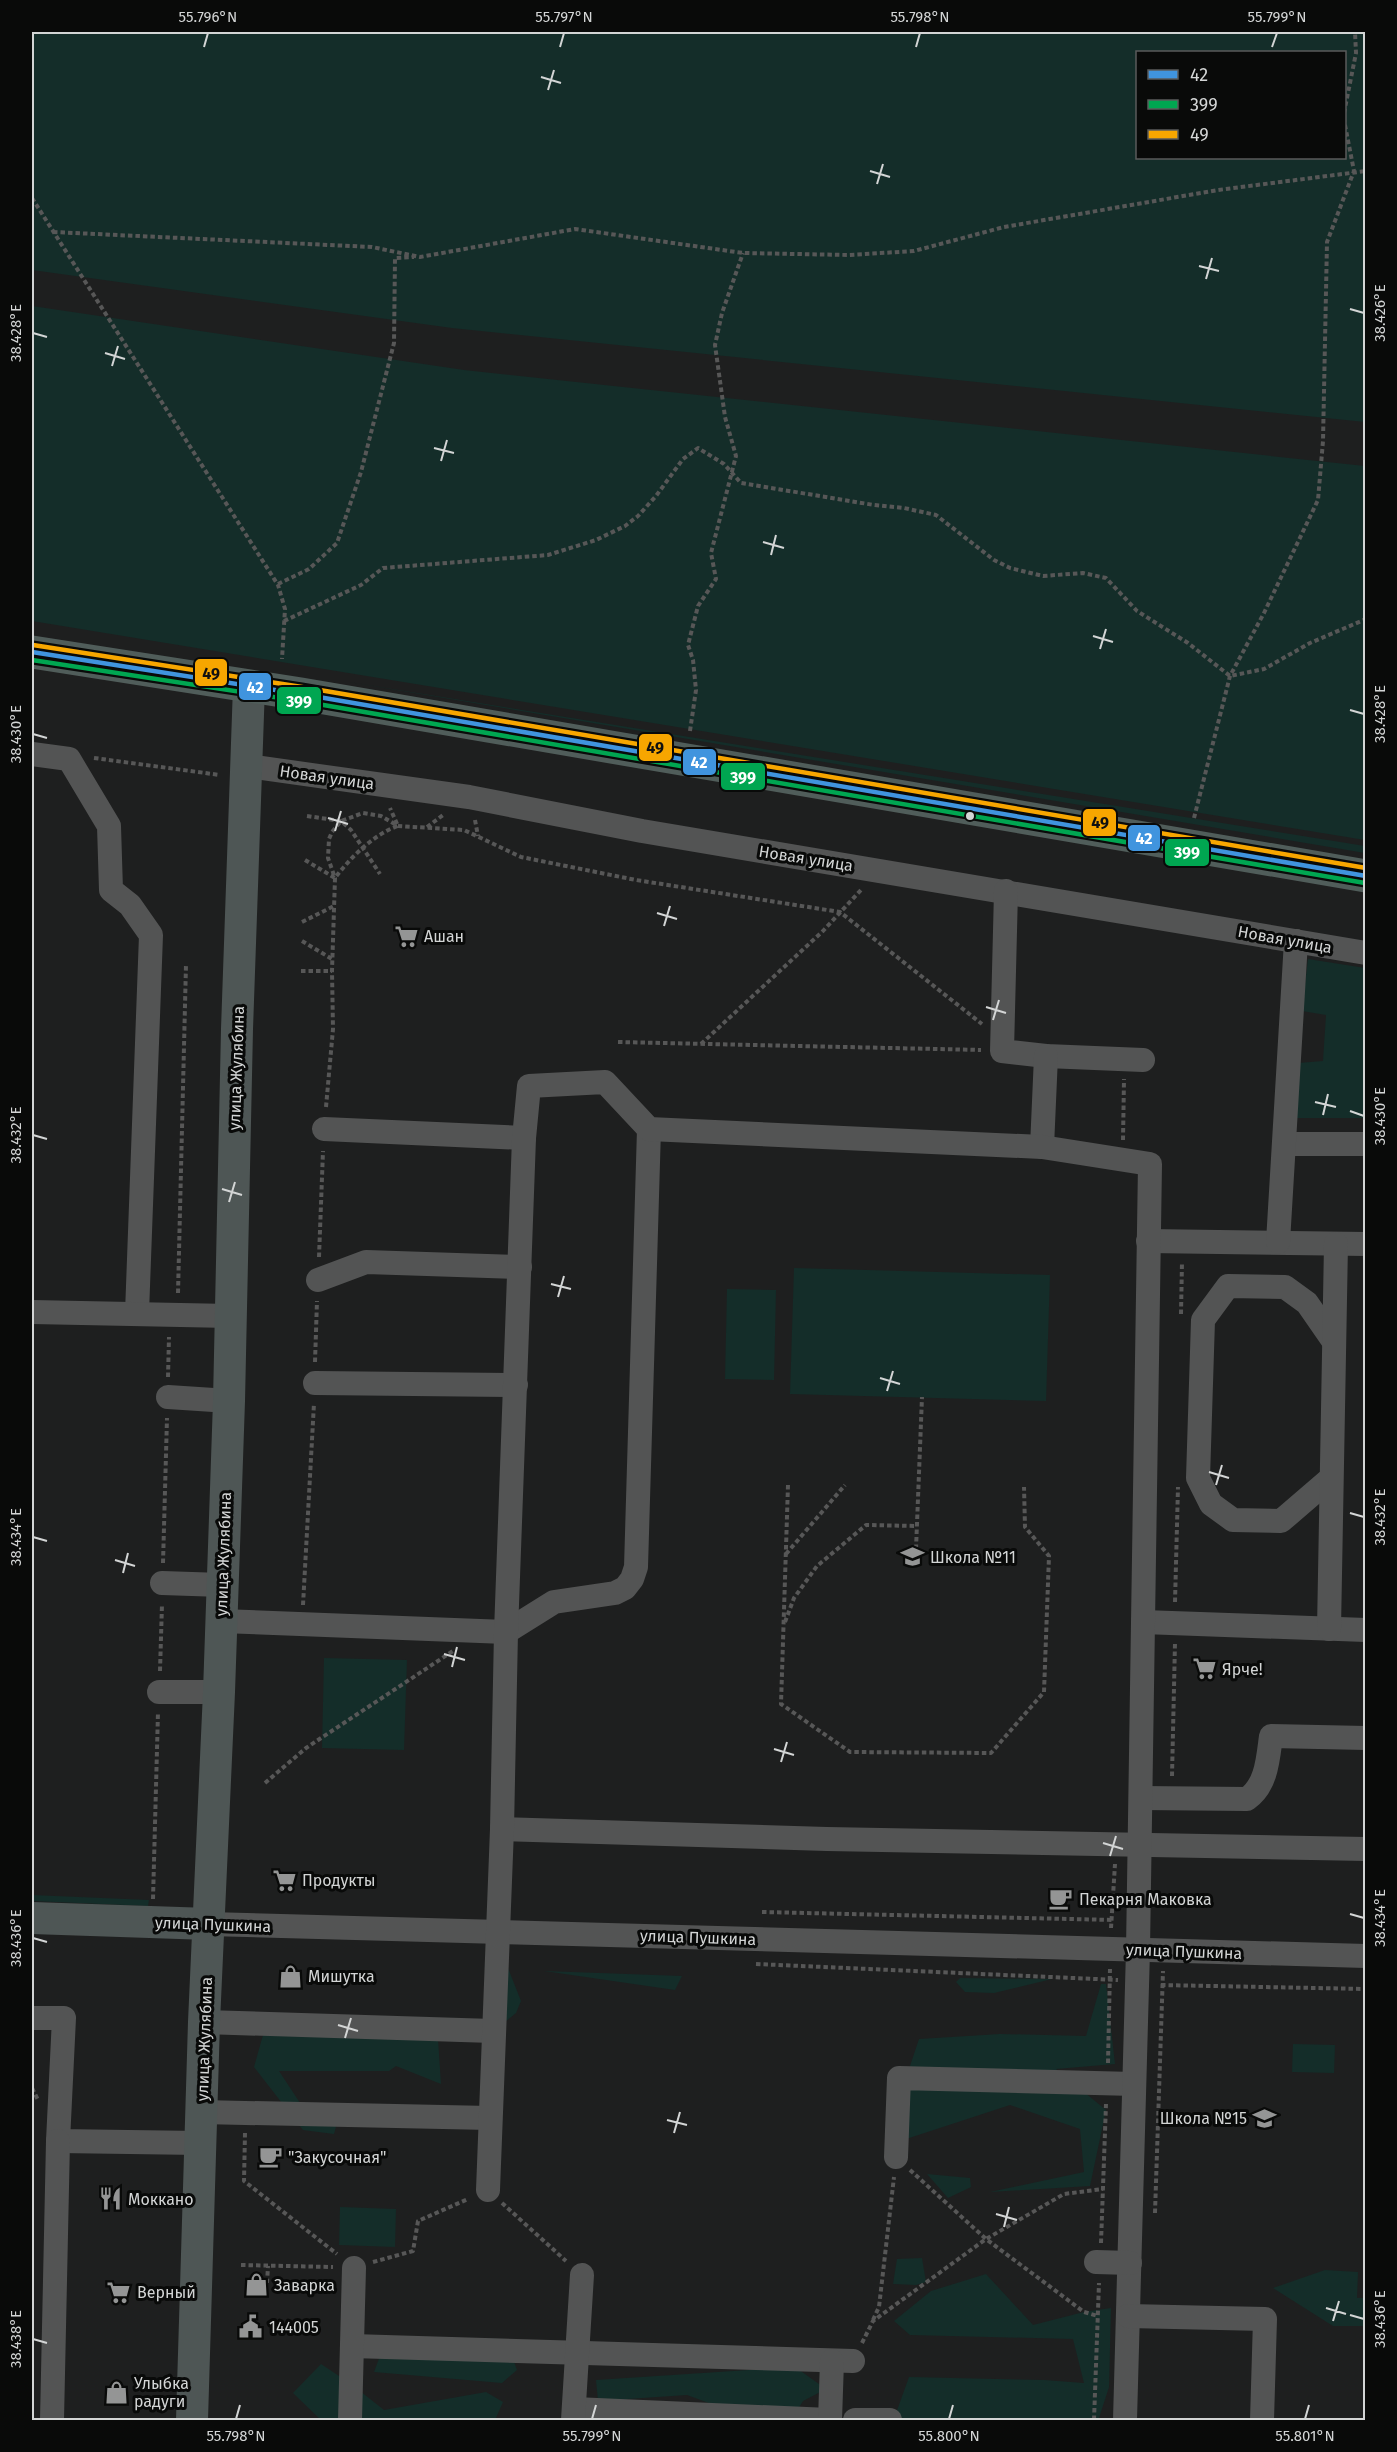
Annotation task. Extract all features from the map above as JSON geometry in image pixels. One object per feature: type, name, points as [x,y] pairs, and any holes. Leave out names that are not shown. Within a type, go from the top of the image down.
[{"type":"highway","points":[[32,652],[249,686],[1365,876]]},
{"type":"main road","name":"улица Жулябина","points":[[192,2421],[204,2022],[219,1692],[249,686]]},
{"type":"main road","name":"улица Пушкина","points":[[32,1918],[209,1924]]},
{"type":"street","points":[[32,753],[69,759],[109,826],[111,890],[130,905],[151,935],[137,1313]]},
{"type":"street","name":"Новая улица","points":[[247,772],[469,797],[642,831],[1365,953]]},
{"type":"street","points":[[1006,891],[1002,1051],[1046,1056],[1134,1060]]},
{"type":"street","points":[[1278,1242],[1296,941]]},
{"type":"street","points":[[1042,1147],[1046,1056]]},
{"type":"street","points":[[488,2190],[502,1829],[495,1631],[516,1385],[524,1138],[529,1086],[605,1082],[649,1129],[1042,1147],[1150,1164],[1139,1921],[1125,2421]]},
{"type":"street","points":[[324,1129],[524,1138]]},
{"type":"street","points":[[221,1621],[495,1631],[554,1602],[615,1593],[625,1588],[632,1579],[636,1567],[649,1129]]},
{"type":"street","points":[[1284,1144],[1365,1144]]},
{"type":"street","points":[[1148,1241],[1365,1244]]},
{"type":"street","points":[[1329,1629],[1336,1244]]},
{"type":"street","points":[[318,1280],[366,1262],[520,1267]]},
{"type":"street","points":[[1331,1478],[1281,1521],[1233,1520],[1210,1504],[1198,1478],[1203,1320],[1228,1286],[1285,1287],[1307,1303],[1334,1342]]},
{"type":"street","points":[[32,1312],[230,1316]]},
{"type":"street","points":[[315,1383],[516,1385]]},
{"type":"street","points":[[168,1397],[228,1401]]},
{"type":"street","points":[[162,1583],[222,1585]]},
{"type":"street","points":[[1143,1622],[1365,1630]]},
{"type":"street","points":[[159,1692],[219,1692]]},
{"type":"street","points":[[1141,1798],[1248,1799],[1258,1792],[1263,1780],[1271,1736],[1365,1738]]},
{"type":"street","points":[[502,1829],[838,1839],[1365,1849]]},
{"type":"street","name":"улица Пушкина","points":[[209,1924],[1365,1956]]},
{"type":"street","points":[[32,2018],[64,2018],[58,2141],[52,2421]]},
{"type":"street","points":[[204,2022],[493,2031]]},
{"type":"street","points":[[896,2157],[899,2078],[1134,2084]]},
{"type":"street","points":[[58,2141],[201,2127],[245,2114],[490,2118]]},
{"type":"street","points":[[1098,2262],[1130,2263]]},
{"type":"street","points":[[350,2421],[354,2268]]},
{"type":"street","points":[[352,2346],[577,2352],[842,2361],[830,2421],[573,2415],[577,2352],[582,2275]]},
{"type":"street","points":[[1128,2316],[1265,2319],[1262,2421]]},
{"type":"street","points":[[855,2421],[890,2421]]},
{"type":"path","points":[[1346,103],[1356,53],[1355,32]]},
{"type":"path","points":[[1194,818],[1230,676],[1264,613],[1318,500],[1323,441],[1327,242],[1354,171],[1346,130]]},
{"type":"path","points":[[278,585],[309,569],[337,543],[361,472],[394,343],[395,258],[420,257],[575,229],[743,253],[849,255],[914,251],[1004,226],[1218,190],[1365,171]]},
{"type":"path","points":[[32,198],[278,585],[285,609],[282,659]]},
{"type":"path","points":[[53,232],[372,247],[420,257]]},
{"type":"path","points":[[690,731],[696,690],[693,660],[688,645],[698,606],[716,579],[711,553],[736,456],[725,417],[716,345],[722,313],[743,253]]},
{"type":"path","points":[[284,621],[361,585],[383,568],[548,555],[596,540],[625,526],[638,516],[683,459],[698,448],[724,464],[741,483],[936,515],[994,560],[1010,568],[1043,576],[1083,573],[1106,578],[1137,611],[1188,643],[1230,676],[1264,669],[1310,643],[1365,619]]},
{"type":"path","points":[[69,759],[114,759],[247,772]]},
{"type":"path","points":[[307,816],[341,821],[363,813],[381,816],[398,826],[464,830],[521,857],[636,880],[840,912],[977,1019],[1002,1051]]},
{"type":"path","points":[[341,821],[351,830],[380,874]]},
{"type":"path","points":[[302,1623],[315,1383],[324,1129],[333,1029],[332,960],[335,878],[328,858],[328,849],[332,832],[341,821]]},
{"type":"path","points":[[335,878],[345,864],[391,828]]},
{"type":"path","points":[[305,860],[335,878]]},
{"type":"path","points":[[701,1044],[823,931],[880,870]]},
{"type":"path","points":[[302,922],[334,906]]},
{"type":"path","points":[[302,940],[332,960]]},
{"type":"path","points":[[152,1922],[168,1397],[186,964]]},
{"type":"path","points":[[301,971],[332,971]]},
{"type":"path","points":[[618,1042],[1002,1051]]},
{"type":"path","points":[[1122,1159],[1134,1060]]},
{"type":"path","points":[[1181,1324],[1183,1240]]},
{"type":"path","points":[[916,1549],[922,1397]]},
{"type":"path","points":[[1172,1799],[1178,1480]]},
{"type":"path","points":[[788,1485],[781,1704],[850,1752],[991,1754],[1044,1692],[1049,1556],[1025,1527],[1024,1487]]},
{"type":"path","points":[[785,1555],[845,1485]]},
{"type":"path","points":[[783,1626],[794,1598],[817,1566],[866,1525],[916,1526]]},
{"type":"path","points":[[265,1783],[306,1748],[495,1631]]},
{"type":"path","points":[[762,1911],[1139,1921]]},
{"type":"path","points":[[1094,2421],[1110,1949]]},
{"type":"path","points":[[1155,2224],[1163,1950]]},
{"type":"path","points":[[756,1964],[1110,1978],[1137,1985],[1365,1989]]},
{"type":"path","points":[[245,2114],[243,2181],[354,2268]]},
{"type":"path","points":[[896,2157],[986,2239],[1084,2312],[1098,2316]]},
{"type":"path","points":[[842,2361],[873,2321],[879,2307],[896,2157]]},
{"type":"path","points":[[873,2321],[986,2239],[1064,2194],[1103,2189]]},
{"type":"path","points":[[241,2265],[354,2268],[413,2251],[418,2221],[488,2190],[582,2275]]},
{"type":"path","points":[[267,2283],[268,2266]]},
{"type":"green space","points":[[32,32],[1365,32],[1365,422],[452,328],[32,270]]},
{"type":"green space","points":[[32,306],[464,370],[1365,466],[1365,840],[32,621]]},
{"type":"green space","points":[[349,682],[1365,846],[1365,853]]},
{"type":"green space","points":[[1308,959],[1365,968],[1365,1118],[1294,1118],[1298,1063],[1323,1061],[1326,1015],[1302,1011]]},
{"type":"green space","points":[[794,1268],[1050,1275],[1046,1401],[790,1394]]},
{"type":"green space","points":[[727,1289],[776,1290],[774,1380],[725,1379]]},
{"type":"green space","points":[[324,1658],[407,1660],[404,1750],[322,1748]]},
{"type":"green space","points":[[32,1895],[149,1900],[148,1906],[32,1901]]},
{"type":"green space","points":[[508,1968],[521,2001],[516,2013],[500,2026]]},
{"type":"green space","points":[[544,1971],[682,1976],[675,1990]]},
{"type":"green space","points":[[960,1978],[1052,1979],[994,1993],[965,1992],[956,1982]]},
{"type":"green space","points":[[1101,1984],[1106,1984],[1115,2064],[1056,2069],[1106,2110],[1090,2186],[990,2192],[1084,2172],[1080,2129],[1010,2105],[897,2142],[898,2102],[919,2039],[1000,2034],[1086,2036]]},
{"type":"green space","points":[[268,2017],[437,2024],[441,2084],[396,2066],[389,2071],[279,2071],[302,2106],[342,2105],[334,2134],[303,2130],[254,2067]]},
{"type":"green space","points":[[1293,2044],[1335,2045],[1334,2073],[1292,2072]]},
{"type":"green space","points":[[927,2174],[970,2178],[971,2187],[948,2198]]},
{"type":"green space","points":[[340,2207],[396,2209],[395,2247],[339,2245]]},
{"type":"green space","points":[[922,2258],[926,2282],[916,2285],[893,2284],[897,2259]]},
{"type":"green space","points":[[1325,2270],[1358,2272],[1357,2298],[1365,2298],[1365,2326],[1333,2326],[1273,2288]]},
{"type":"green space","points":[[986,2274],[1033,2325],[1084,2312],[1111,2308],[1109,2387],[1099,2418],[1092,2420],[879,2420],[895,2416],[909,2377],[1084,2383],[1073,2339],[910,2335],[894,2321],[931,2291]]},
{"type":"green space","points":[[387,2337],[506,2339],[517,2370],[502,2383],[374,2372]]},
{"type":"green space","points":[[321,2364],[384,2410],[486,2392],[503,2402],[495,2420],[321,2420],[293,2393]]},
{"type":"green space","points":[[795,2367],[826,2389],[803,2401],[798,2409],[755,2420],[687,2395],[598,2401],[596,2380]]},
{"type":"transit line","name":"49","points":[[33,645],[302,687],[1366,868]]},
{"type":"transit line","name":"42","points":[[32,652],[301,694],[1366,876]]},
{"type":"transit line","name":"399","points":[[32,660],[300,701],[1365,883]]},
{"type":"place","name":"Ашан","points":[[406,936]]},
{"type":"place","name":"Школа №11","points":[[912,1557]]},
{"type":"place","name":"Ярче!","points":[[1204,1669]]},
{"type":"place","name":"Продукты","points":[[284,1880]]},
{"type":"place","name":"Пекарня Маковка","points":[[1061,1899]]},
{"type":"place","name":"Мишутка","points":[[290,1976]]},
{"type":"place","name":"Школа №15","points":[[1265,2118]]},
{"type":"place","name":"\"Закусочная\"","points":[[270,2157]]},
{"type":"place","name":"Моккано","points":[[110,2199]]},
{"type":"place","name":"Заварка","points":[[256,2285]]},
{"type":"place","name":"Верный","points":[[119,2292]]},
{"type":"place","name":"144005","points":[[251,2327]]},
{"type":"place","name":"Улыбка радуги","points":[[116,2392]]}]
